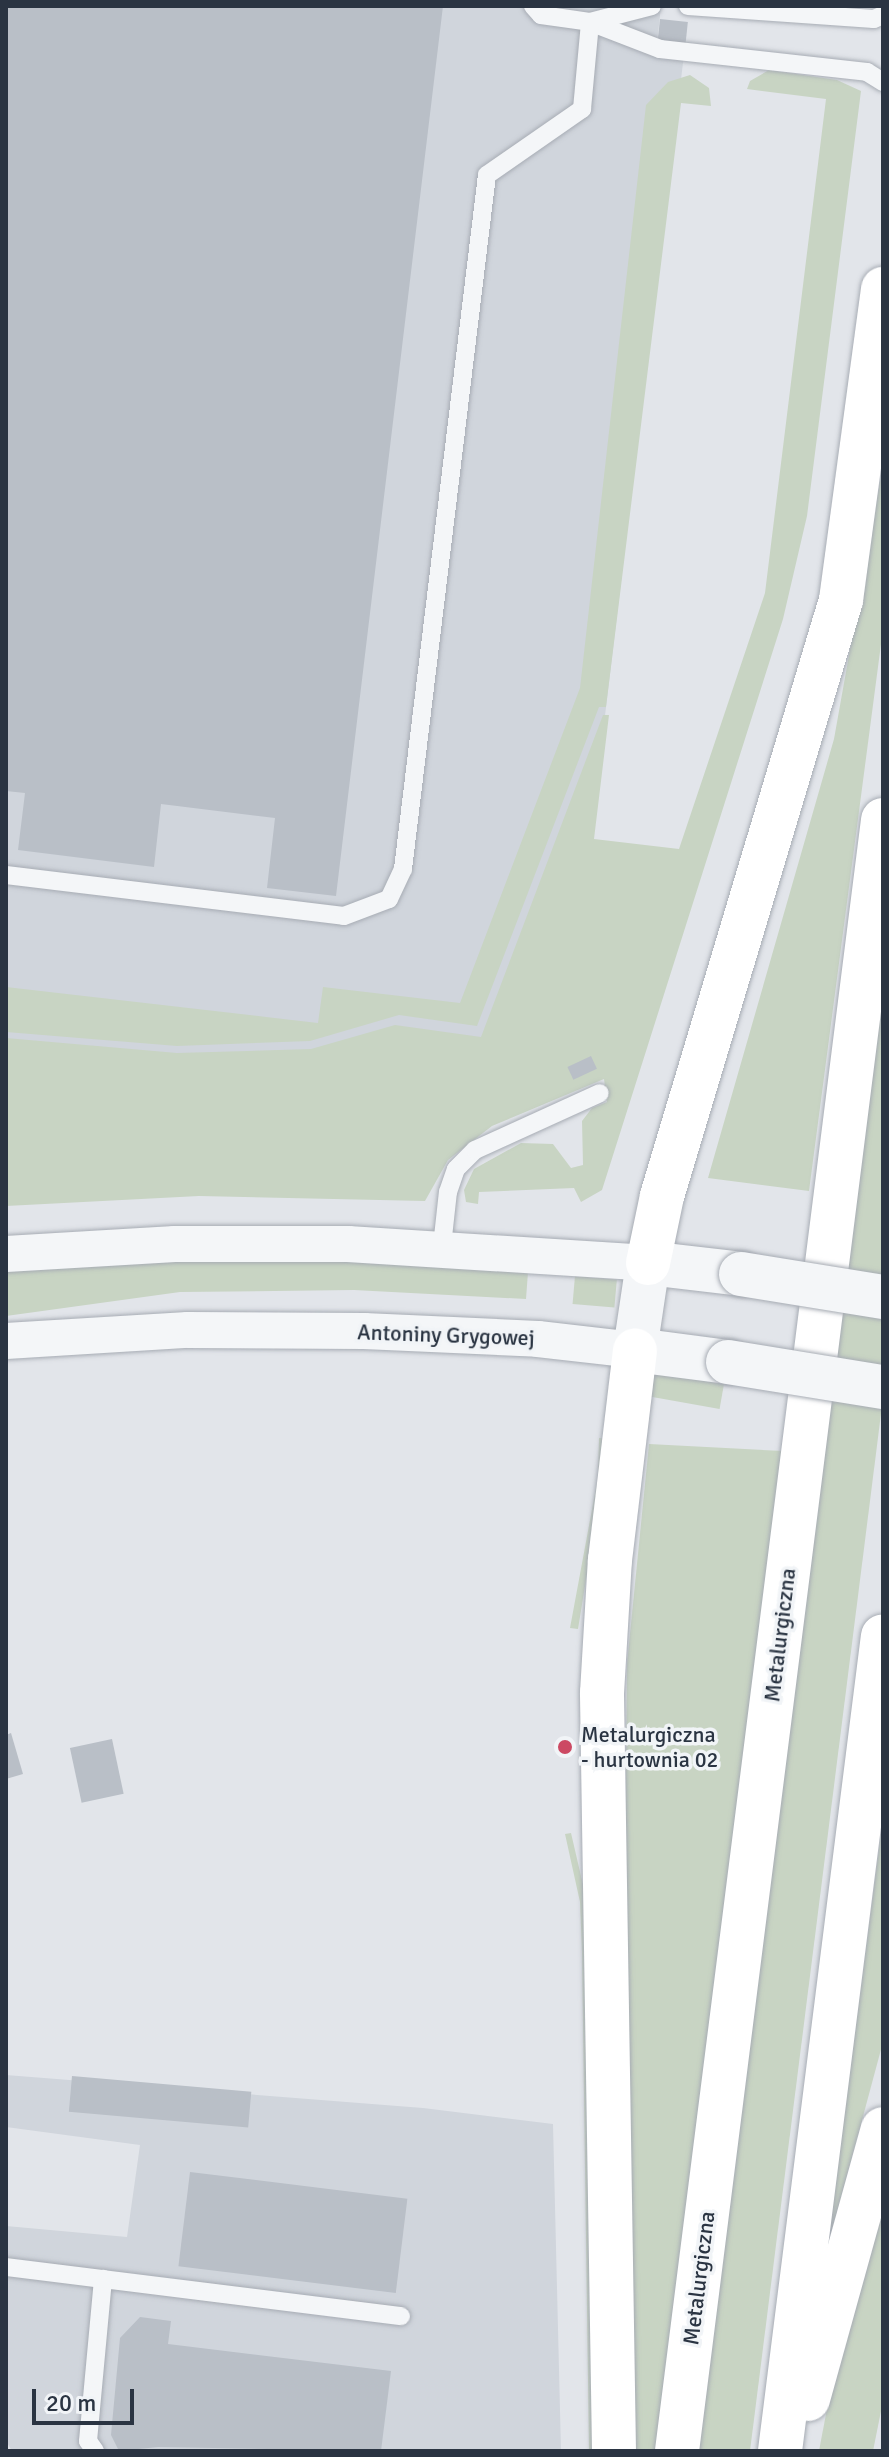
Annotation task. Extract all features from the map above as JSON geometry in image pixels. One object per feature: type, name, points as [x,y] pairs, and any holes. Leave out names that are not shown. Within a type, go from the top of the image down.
[{"type":"main road","points":[[648,1263],[662,1196],[841,600],[883,289]]},
{"type":"main road","name":"Metalurgiczna","points":[[677,2451],[883,820]]},
{"type":"main road","points":[[614,2451],[602,1693],[612,1545],[635,1350]]},
{"type":"main road","points":[[780,2451],[883,1636]]},
{"type":"main road","points":[[793,2451],[883,2129]]},
{"type":"street","points":[[6,1254],[175,1244],[442,1246],[648,1263],[741,1274],[883,1297]]},
{"type":"street","points":[[635,1350],[648,1263]]},
{"type":"street","name":"Antoniny Grygowej","points":[[6,1341],[188,1330],[364,1331],[538,1339],[728,1362],[883,1387]]},
{"type":"lane","points":[[533,6],[541,15],[590,22],[660,49],[867,72],[883,82]]},
{"type":"lane","points":[[590,22],[652,6]]},
{"type":"lane","points":[[688,6],[874,19],[883,15]]},
{"type":"lane","points":[[6,875],[344,916],[389,899],[403,869],[487,175],[582,109],[590,22]]},
{"type":"lane","points":[[442,1246],[448,1192],[456,1169],[475,1150],[600,1093]]},
{"type":"lane","points":[[6,2267],[401,2316]]},
{"type":"lane","points":[[95,2451],[88,2441],[103,2279]]},
{"type":"shaded area","points":[[6,6],[661,6],[657,43],[685,46],[604,724],[485,1041],[6,1125]]},
{"type":"shaded area","points":[[6,2075],[423,2108],[553,2124],[561,2451],[12,2451],[6,2441],[6,2226],[127,2237],[140,2145],[6,2127]]},
{"type":"green space","points":[[769,70],[837,80],[861,91],[807,516],[783,619],[602,1190],[581,1202],[574,1188],[479,1192],[478,1204],[466,1202],[464,1190],[474,1169],[521,1143],[553,1144],[571,1168],[583,1165],[582,1121],[592,1108],[607,1102],[604,1079],[492,1126],[448,1160],[425,1201],[199,1196],[6,1206],[6,1038],[177,1053],[311,1049],[395,1025],[481,1037],[603,715],[609,715],[594,839],[679,849],[765,593],[826,99],[747,89],[750,81]]},
{"type":"green space","points":[[690,75],[709,88],[711,106],[681,103],[606,707],[599,707],[477,1026],[399,1015],[310,1041],[177,1046],[6,1032],[6,987],[318,1023],[323,987],[460,1003],[580,688],[646,105],[668,82]]},
{"type":"green space","points":[[883,465],[883,629],[809,1191],[708,1178],[834,739]]},
{"type":"green space","points":[[883,956],[883,1398],[750,2451],[696,2451]]},
{"type":"green space","points":[[185,1261],[366,1261],[528,1272],[526,1299],[354,1290],[180,1292],[6,1316],[6,1271]]},
{"type":"green space","points":[[575,1276],[617,1280],[614,1308],[573,1304]]},
{"type":"green space","points":[[654,1372],[724,1384],[720,1409],[650,1397]]},
{"type":"green space","points":[[599,1438],[609,1439],[578,1629],[570,1628],[598,1477]]},
{"type":"green space","points":[[649,1444],[783,1451],[656,2451],[635,2451],[623,2099],[627,1664]]},
{"type":"green space","points":[[883,1818],[883,2042],[826,2254]]},
{"type":"green space","points":[[571,1833],[587,1902],[596,2451],[589,2451],[582,1952],[580,1902],[565,1834]]},
{"type":"green space","points":[[883,2171],[883,2401],[873,2451],[819,2451],[851,2282]]},
{"type":"building","points":[[6,6],[443,6],[336,896],[267,888],[275,818],[161,804],[154,867],[18,850],[25,793],[6,791]]},
{"type":"building","points":[[660,19],[688,22],[686,44],[658,41]]},
{"type":"building","points":[[591,1056],[597,1069],[573,1080],[567,1067]]},
{"type":"building","points":[[11,1733],[23,1774],[6,1779],[6,1735]]},
{"type":"building","points":[[112,1739],[124,1794],[82,1803],[70,1748]]},
{"type":"building","points":[[72,2076],[251,2092],[248,2128],[69,2112]]},
{"type":"building","points":[[190,2172],[407,2199],[396,2293],[178,2266]]},
{"type":"building","points":[[140,2317],[171,2321],[168,2344],[391,2371],[381,2451],[158,2447],[119,2451],[111,2435],[120,2338]]},
{"type":"place","name":"Metalurgiczna - hurtownia 02","points":[[565,1747]]}]
